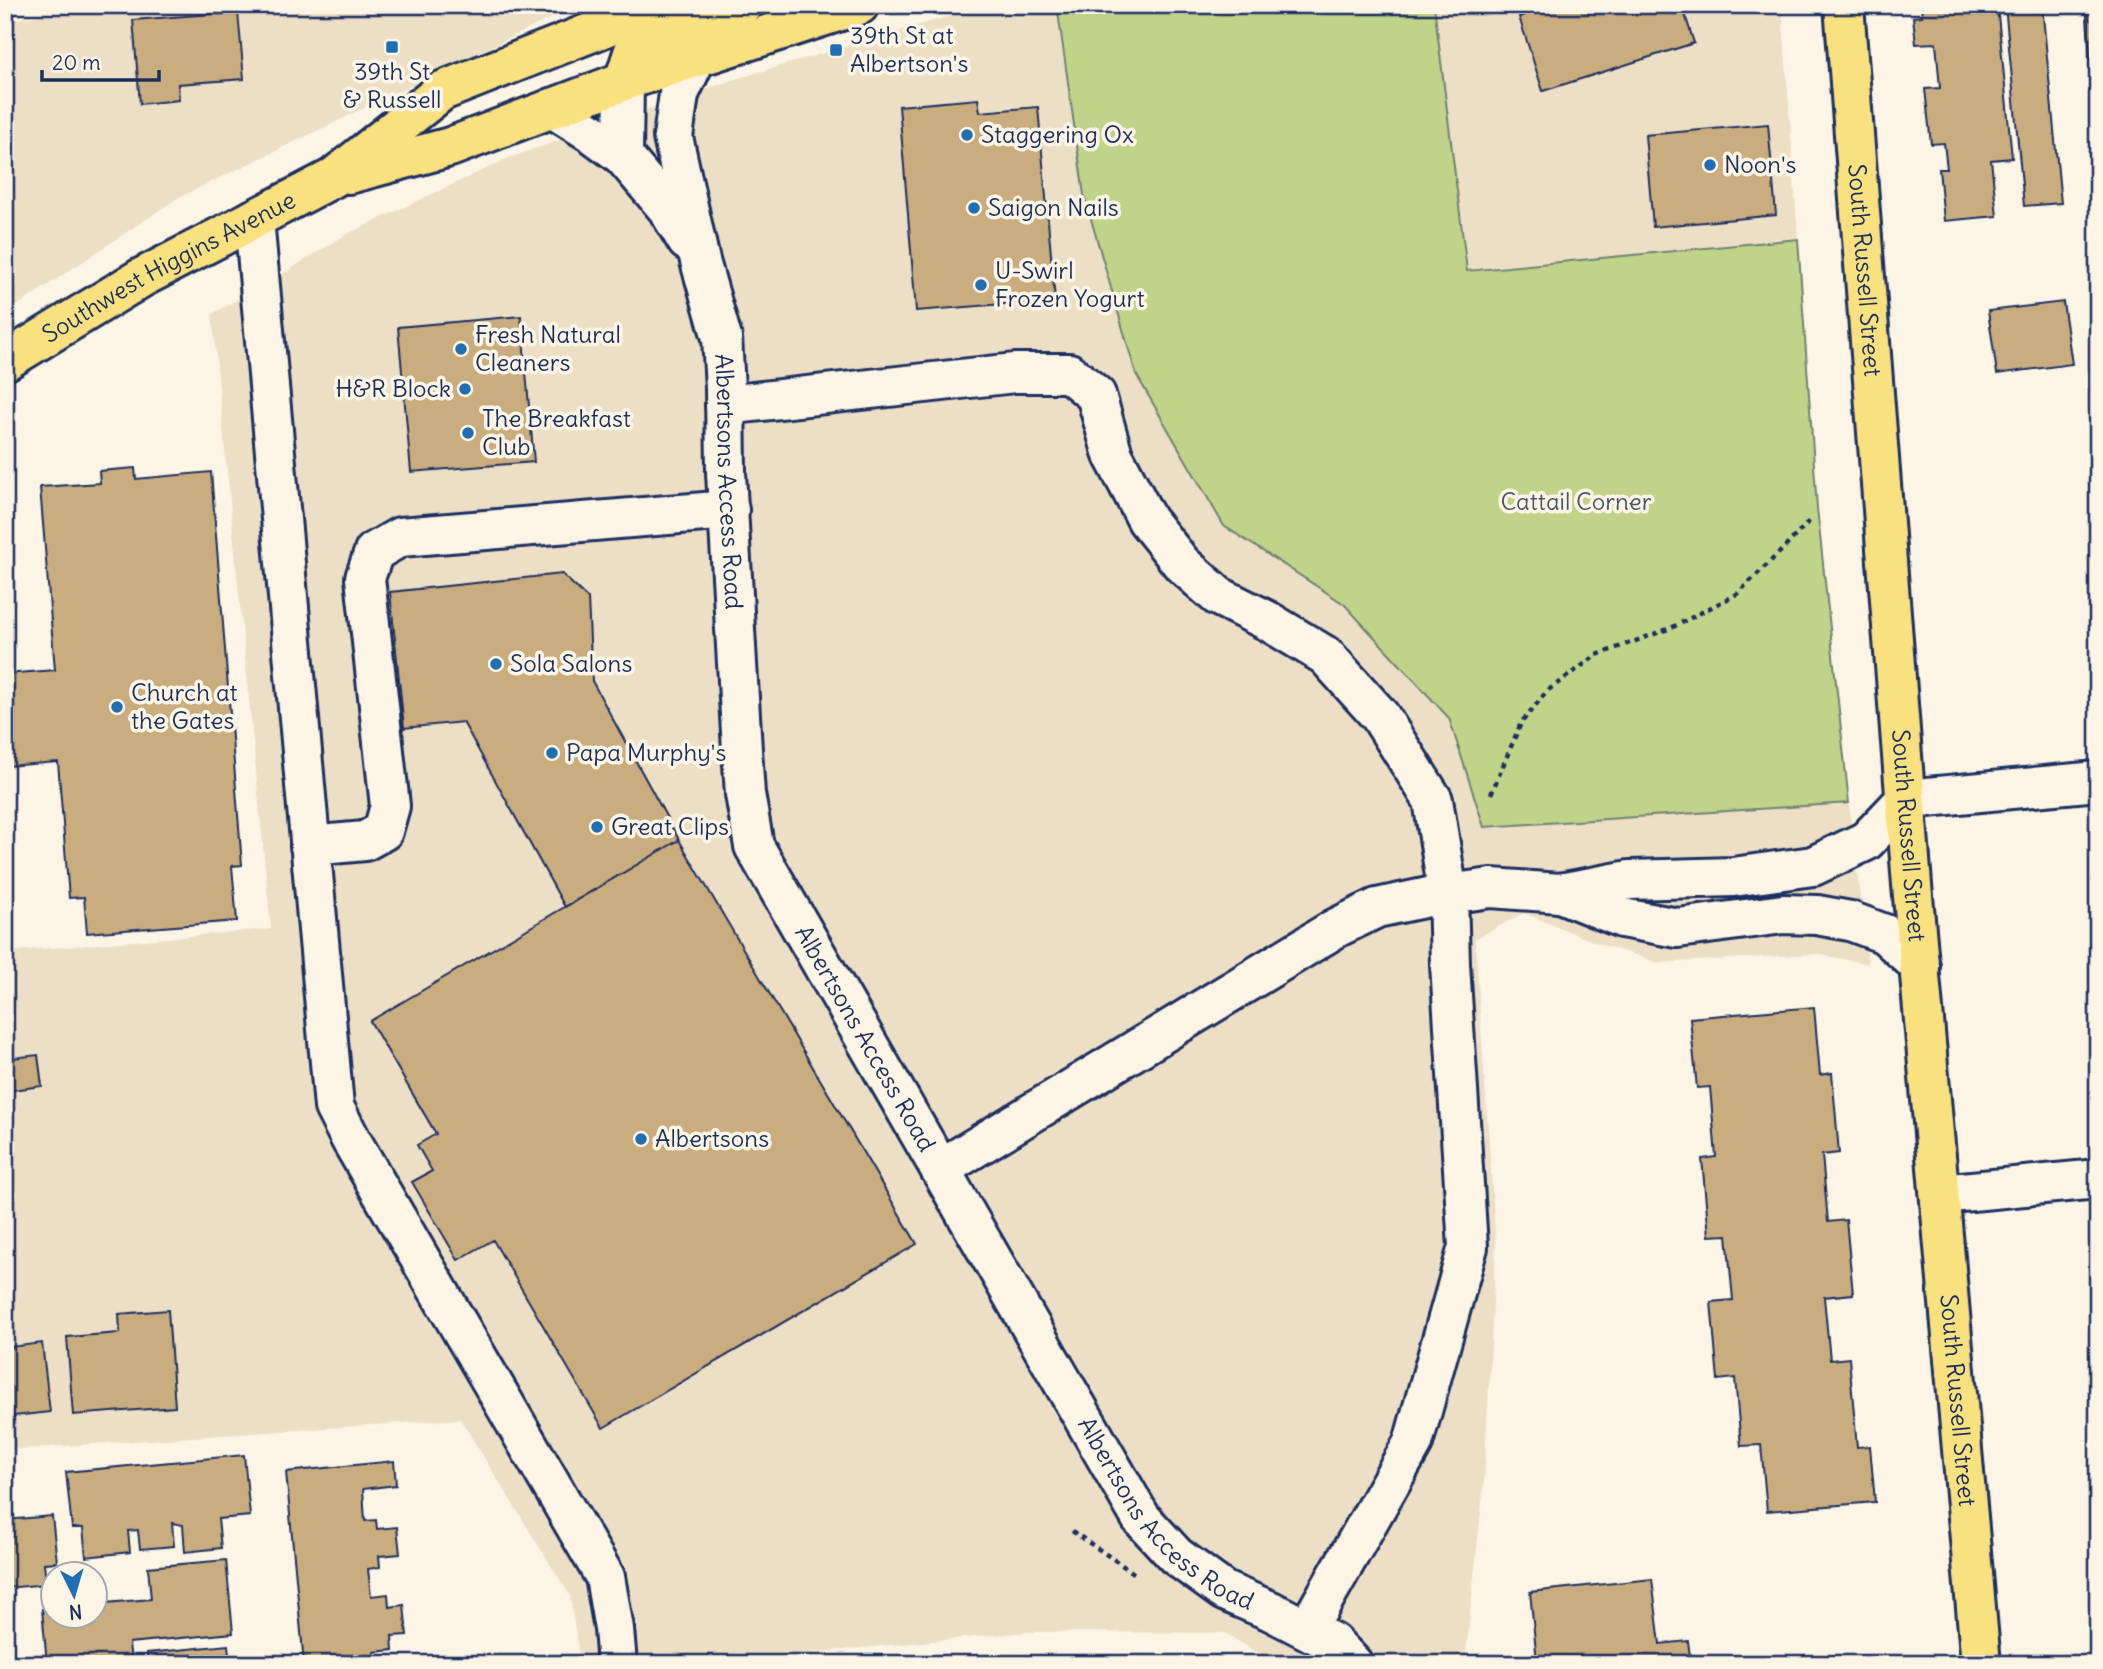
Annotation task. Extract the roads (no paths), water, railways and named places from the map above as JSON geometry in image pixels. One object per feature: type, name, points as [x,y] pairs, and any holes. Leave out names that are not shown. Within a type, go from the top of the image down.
[{"type":"main road","name":"Southwest Higgins Avenue","points":[[5,361],[141,278],[333,178],[442,91],[665,5]]},
{"type":"main road","points":[[624,81],[633,52],[661,34],[742,5]]},
{"type":"main road","name":"Southwest Higgins Avenue","points":[[333,178],[450,147],[624,81],[859,5]]},
{"type":"main road","name":"South Russell Street","points":[[1844,5],[1906,799],[1982,1664]]},
{"type":"lane","points":[[696,58],[679,94],[673,137],[700,261]]},
{"type":"lane","points":[[623,156],[624,81]]},
{"type":"lane","points":[[552,108],[592,132],[623,156],[667,208],[700,261]]},
{"type":"lane","points":[[254,219],[334,1107],[605,1577],[617,1664]]},
{"type":"lane","name":"Albertsons Access Road","points":[[700,261],[722,338],[744,783],[754,846],[1141,1518],[1176,1556],[1224,1591],[1271,1611],[1333,1643],[1353,1664]]},
{"type":"lane","points":[[725,405],[1015,373],[1069,373],[1096,395],[1113,455],[1147,520],[1182,564],[1218,596],[1268,621],[1326,656],[1380,716],[1433,800],[1448,894],[1468,1247],[1413,1443],[1307,1629]]},
{"type":"lane","points":[[310,846],[365,841],[383,831],[390,806],[365,578],[374,552],[400,537],[729,510]]},
{"type":"lane","points":[[940,1169],[1336,928],[1377,908],[1491,888],[1560,893],[1630,880],[1733,877],[1813,866],[1866,841],[1906,799],[2098,780]]},
{"type":"lane","points":[[1560,893],[1622,918],[1678,928],[1783,914],[1817,915],[1850,921],[1885,934],[1920,966]]},
{"type":"lane","points":[[1940,1194],[2098,1179]]},
{"type":"place","name":"39th St & Russell","points":[[392,47]]},
{"type":"place","name":"39th St at Albertson's","points":[[836,50]]},
{"type":"place","name":"Staggering Ox","points":[[967,135]]},
{"type":"place","name":"Noon's","points":[[1710,165]]},
{"type":"place","name":"Saigon Nails","points":[[974,208]]},
{"type":"place","name":"U-Swirl Frozen Yogurt","points":[[981,285]]},
{"type":"place","name":"Fresh Natural Cleaners","points":[[461,349]]},
{"type":"place","name":"H&R Block","points":[[465,389]]},
{"type":"place","name":"The Breakfast Club","points":[[468,433]]},
{"type":"place","name":"Sola Salons","points":[[496,664]]},
{"type":"place","name":"Church at the Gates","points":[[117,707]]},
{"type":"place","name":"Papa Murphy's","points":[[552,753]]},
{"type":"place","name":"Great Clips","points":[[597,827]]},
{"type":"place","name":"Albertsons","points":[[641,1139]]},
{"type":"park label","name":"Cattail Corner","points":[[1576,502]]}]
